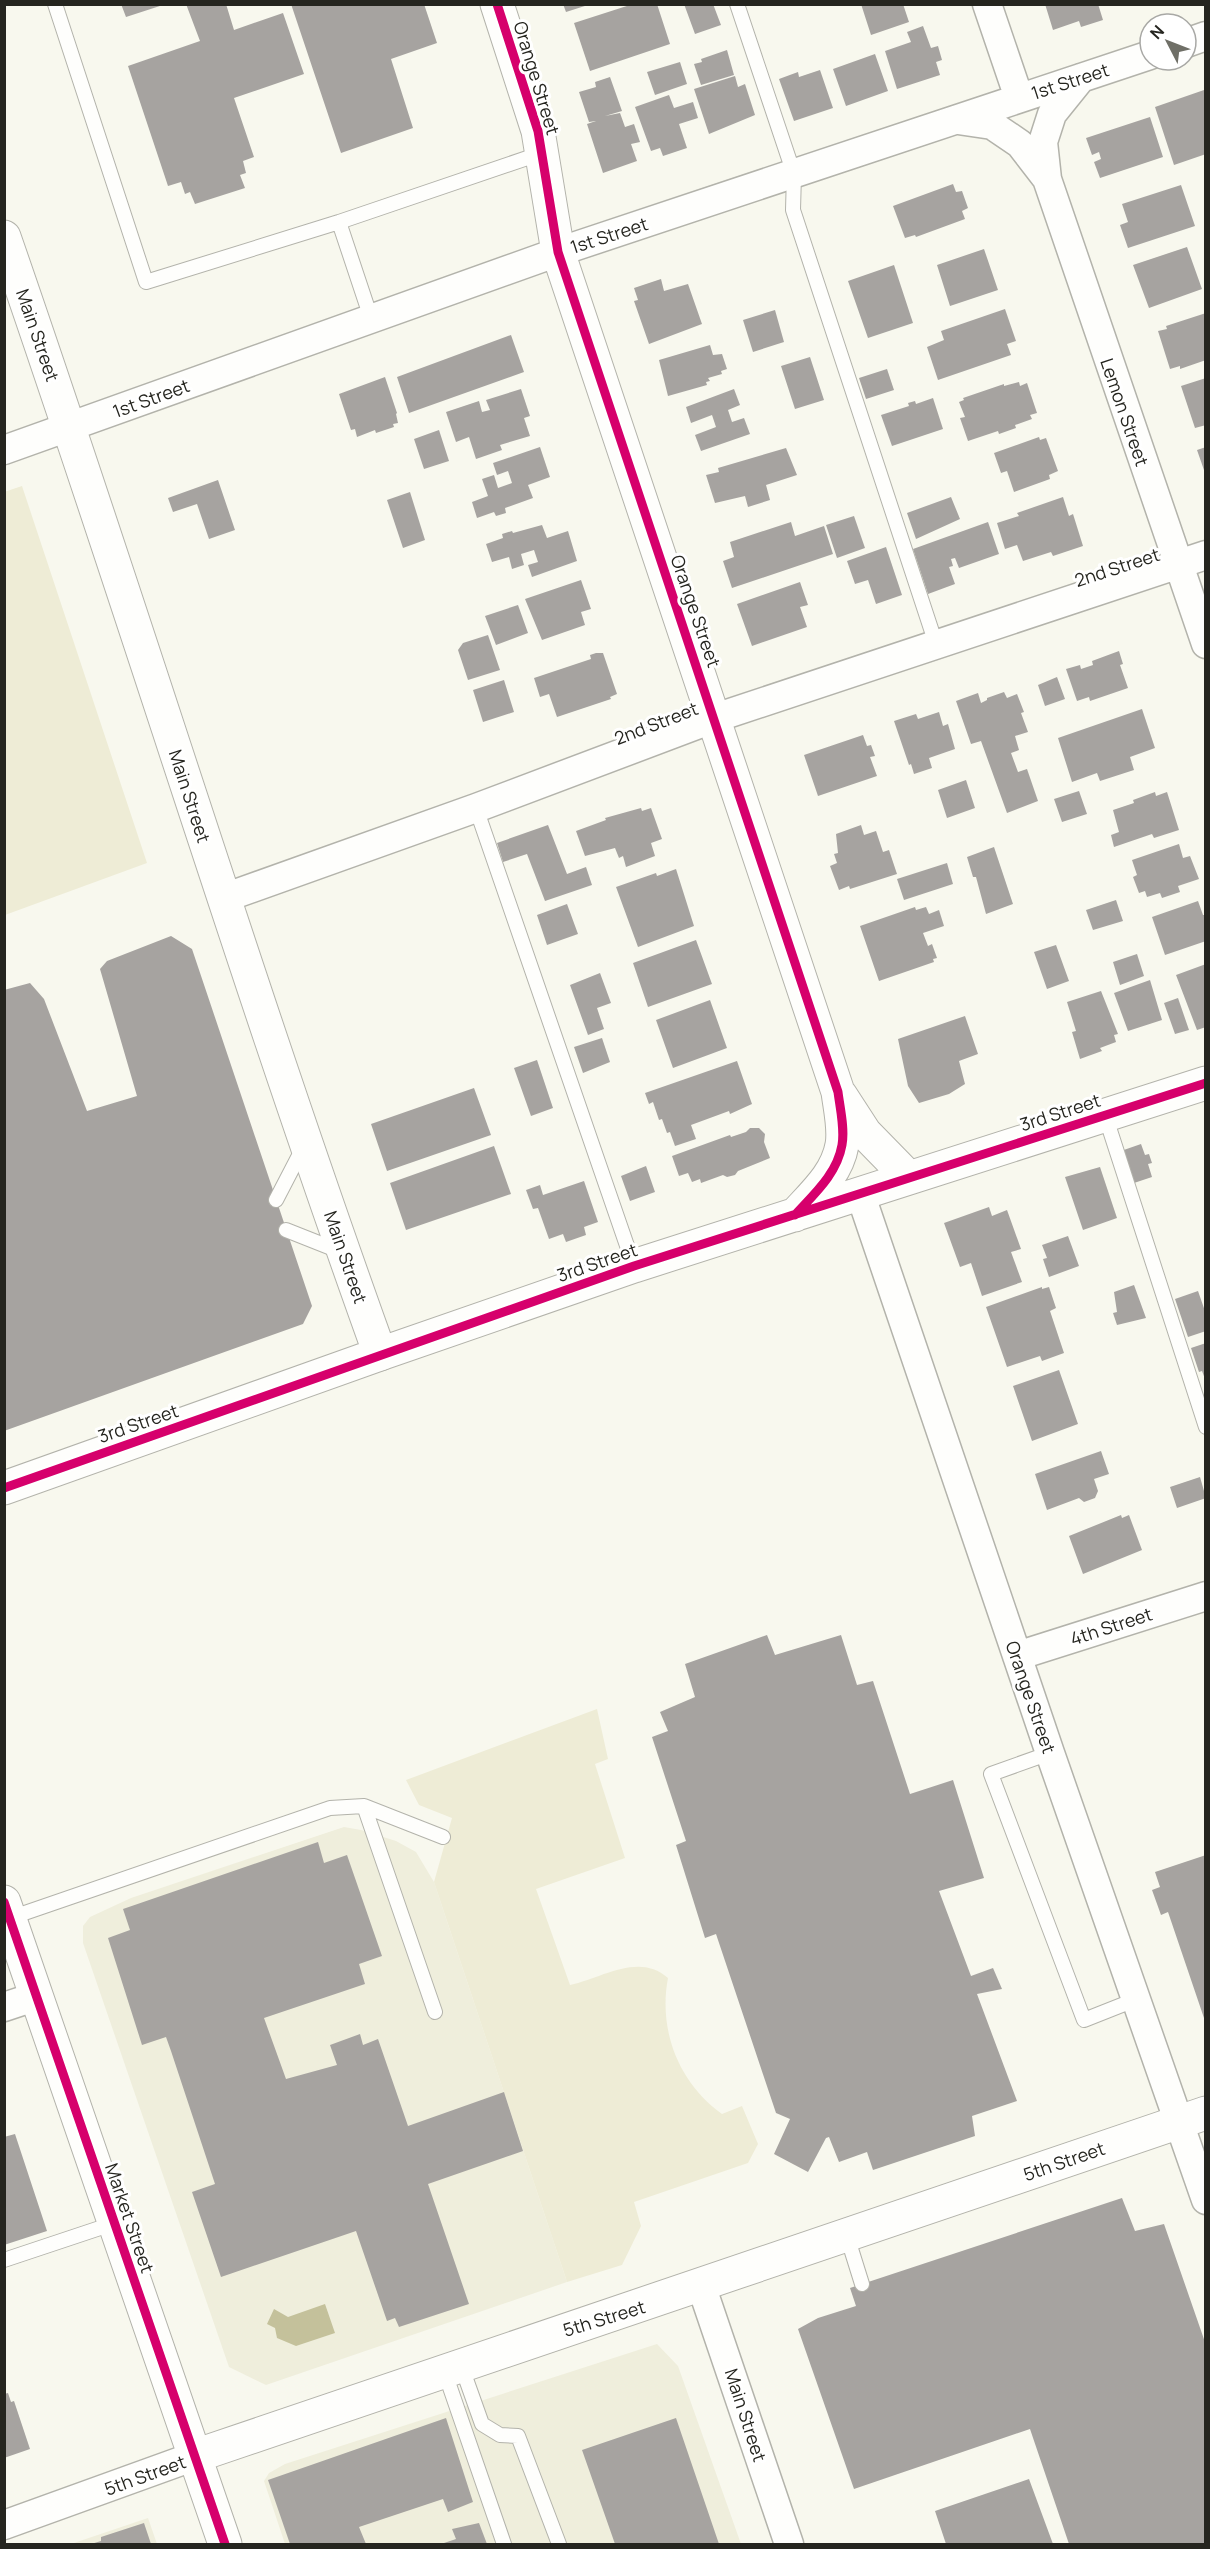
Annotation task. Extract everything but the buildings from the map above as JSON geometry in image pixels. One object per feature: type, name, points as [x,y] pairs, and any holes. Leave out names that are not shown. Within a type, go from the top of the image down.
[{"type":"main road","name":"Orange Street","points":[[497,4],[538,131],[558,252],[838,1092],[843,1143],[832,1172],[795,1215]]},
{"type":"main road","name":"Main Street","points":[[4,237],[70,427],[343,1253],[380,1354]]},
{"type":"main road","name":"3rd Street","points":[[4,1488],[634,1266],[1206,1083]]},
{"type":"main road","name":"Orange Street","points":[[838,1092],[865,1133],[909,1178]]},
{"type":"main road","name":"Market Street","points":[[7,1910],[225,2544]]},
{"type":"main road","name":"5th Street","points":[[195,2456],[1192,2118]]},
{"type":"street","points":[[987,4],[1019,98]]},
{"type":"street","name":"1st Street","points":[[4,450],[558,252],[1138,59]]},
{"type":"street","points":[[1047,179],[1043,142],[1052,114],[1081,78]]},
{"type":"street","points":[[955,120],[992,125],[1020,144],[1047,179]]},
{"type":"street","name":"Lemon Street","points":[[1047,179],[1206,644]]},
{"type":"street","name":"2nd Street","points":[[224,898],[476,808],[715,718],[1206,555]]},
{"type":"street","name":"Orange Street","points":[[860,1193],[1050,1753],[1137,1999],[1192,2118],[1205,2198]]},
{"type":"street","name":"4th Street","points":[[1017,1656],[1206,1596]]},
{"type":"street","points":[[4,2007],[37,1996]]},
{"type":"street","name":"Main Street","points":[[701,2285],[789,2544]]},
{"type":"street","name":"5th Street","points":[[4,2525],[195,2456]]},
{"type":"lane","points":[[56,4],[146,282],[339,222],[542,153]]},
{"type":"lane","points":[[737,4],[794,174],[793,210],[936,644]]},
{"type":"lane","points":[[339,222],[371,318]]},
{"type":"lane","points":[[476,808],[634,1266]]},
{"type":"lane","points":[[1105,1115],[1206,1427]]},
{"type":"lane","points":[[276,1200],[307,1141]]},
{"type":"lane","points":[[286,1230],[343,1253]]},
{"type":"lane","points":[[1050,1753],[991,1774],[1084,2020],[1137,1999]]},
{"type":"lane","points":[[7,1910],[330,1809],[364,1806],[443,1837]]},
{"type":"lane","points":[[364,1806],[435,2012]]},
{"type":"lane","points":[[4,2260],[115,2223]]},
{"type":"lane","points":[[847,2236],[862,2284]]},
{"type":"lane","points":[[453,2369],[504,2544]]},
{"type":"lane","points":[[453,2369],[482,2424],[500,2435],[518,2436],[559,2544]]},
{"type":"shaded area","points":[[22,486],[147,863],[5,915],[4,492]]},
{"type":"shaded area","points":[[597,1709],[608,1759],[595,1764],[625,1858],[536,1889],[570,1985],[633,1967],[645,1967],[668,1978],[666,2017],[669,2036],[683,2071],[694,2087],[722,2114],[742,2106],[758,2144],[748,2163],[634,2202],[641,2226],[622,2265],[567,2282],[434,1882],[452,1818],[419,1805],[406,1780]]},
{"type":"shaded area","points":[[344,1827],[396,1841],[416,1852],[434,1882],[567,2282],[266,2385],[229,2367],[83,1943],[83,1926],[90,1917],[131,1898]]},
{"type":"shaded area","points":[[325,2304],[335,2333],[296,2346],[277,2338],[275,2328],[267,2324],[274,2309],[288,2317]]},
{"type":"shaded area","points":[[657,2344],[678,2366],[741,2544],[285,2544],[264,2481],[269,2473],[285,2464]]},
{"type":"shaded area","points":[[148,2518],[157,2544],[71,2544]]},
{"type":"cycle path","points":[[497,4],[538,131],[558,252],[838,1092],[843,1132],[839,1155],[824,1183],[795,1215]]},
{"type":"cycle path","points":[[4,1488],[634,1266],[1206,1083]]},
{"type":"cycle path","points":[[4,1902],[225,2544]]}]
